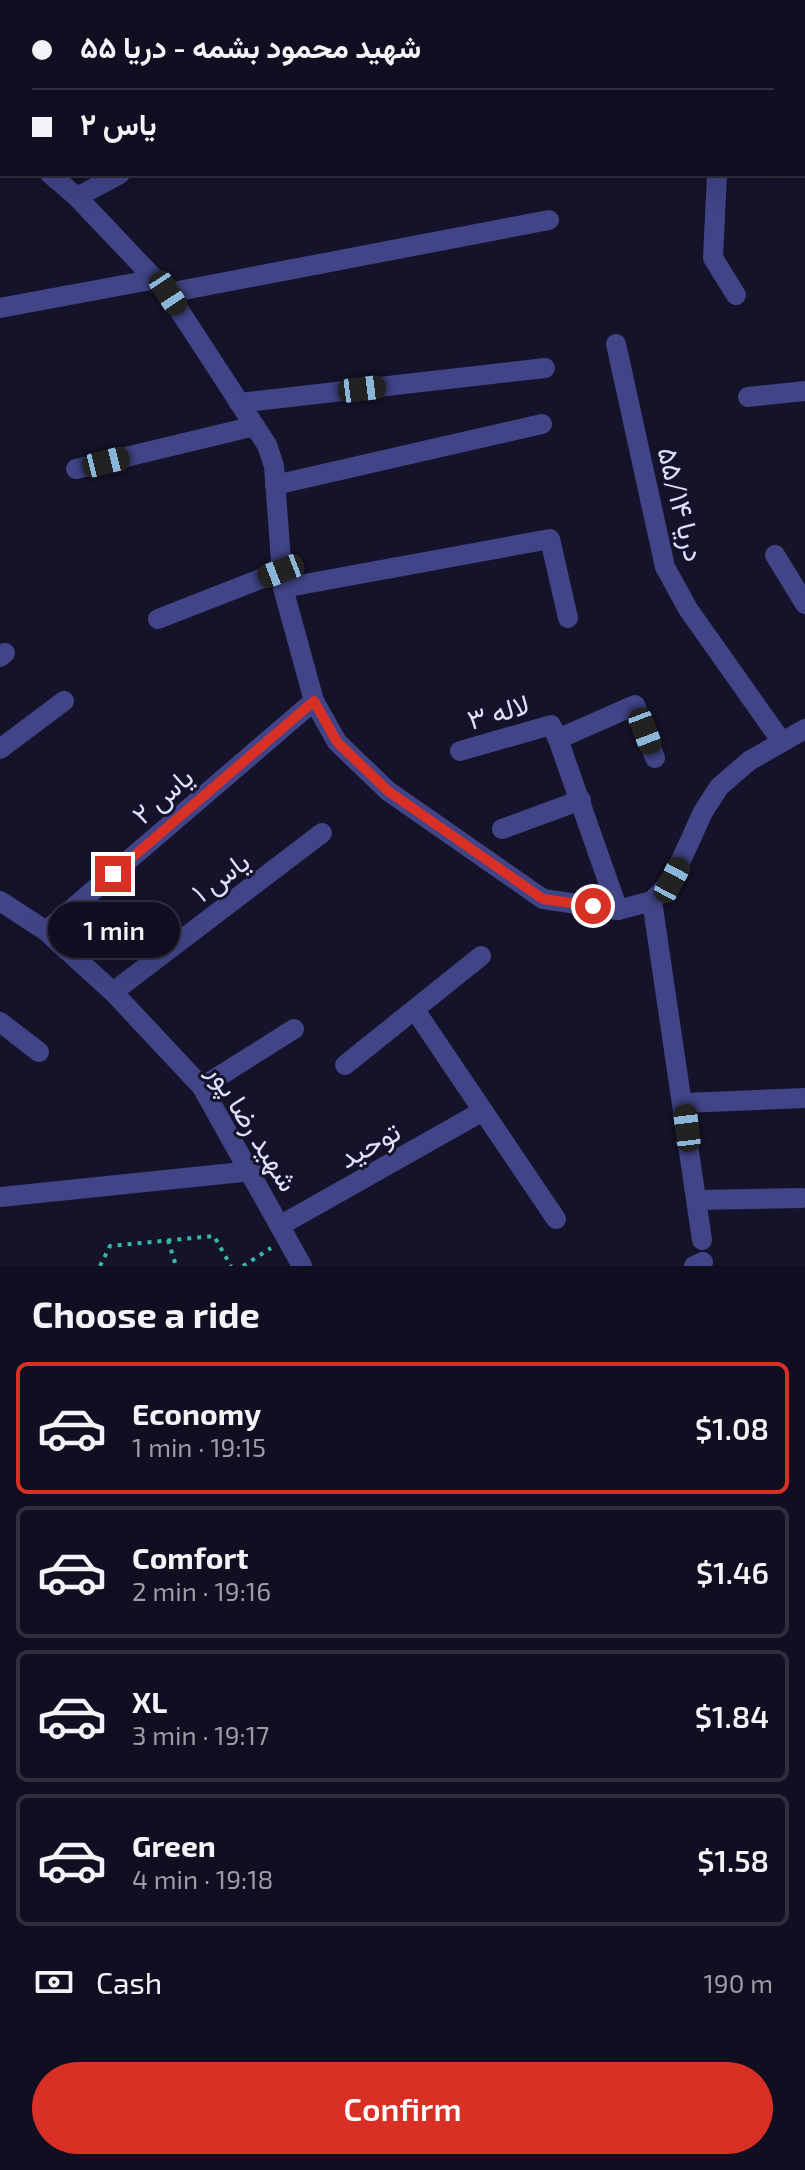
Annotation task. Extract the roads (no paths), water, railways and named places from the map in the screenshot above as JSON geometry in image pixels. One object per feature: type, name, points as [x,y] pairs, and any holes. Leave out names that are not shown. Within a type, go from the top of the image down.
[{"type":"street","points":[[52,176],[77,197],[162,286],[267,445],[275,485],[282,579],[314,701],[337,742],[356,763],[519,884],[543,899],[618,910],[652,901],[672,880],[703,812],[719,787],[749,761],[805,729]]},
{"type":"street","points":[[77,197],[116,176]]},
{"type":"street","points":[[724,176],[713,258],[736,295]]},
{"type":"street","points":[[0,308],[162,286],[549,220]]},
{"type":"street","name":"دریا ۵۵/۱۴","points":[[616,344],[665,567],[688,609],[782,742]]},
{"type":"street","points":[[239,403],[545,368]]},
{"type":"street","points":[[748,397],[805,391]]},
{"type":"street","points":[[275,485],[542,424]]},
{"type":"street","points":[[76,469],[255,426]]},
{"type":"street","points":[[158,619],[282,579],[550,539],[568,618]]},
{"type":"street","points":[[775,555],[805,604]]},
{"type":"street","points":[[0,749],[64,701]]},
{"type":"street","name":"یاس ۲","points":[[46,931],[314,701]]},
{"type":"street","name":"لاله ۳","points":[[460,751],[554,732],[635,705],[655,758]]},
{"type":"street","points":[[554,732],[581,800],[618,910]]},
{"type":"street","points":[[502,829],[581,800]]},
{"type":"street","name":"یاس ۱","points":[[113,992],[322,833]]},
{"type":"street","name":"شهید رضا پور","points":[[0,901],[46,931],[113,992],[202,1087],[252,1171],[302,1266]]},
{"type":"street","points":[[652,901],[702,1240]]},
{"type":"street","points":[[345,1065],[481,956]]},
{"type":"street","points":[[415,1010],[556,1219]]},
{"type":"street","points":[[0,1022],[39,1052]]},
{"type":"street","points":[[202,1087],[294,1029]]},
{"type":"street","points":[[683,1103],[805,1098]]},
{"type":"street","name":"توحید","points":[[285,1231],[483,1111]]},
{"type":"street","points":[[0,1197],[252,1171]]},
{"type":"street","points":[[697,1200],[802,1198]]}]
